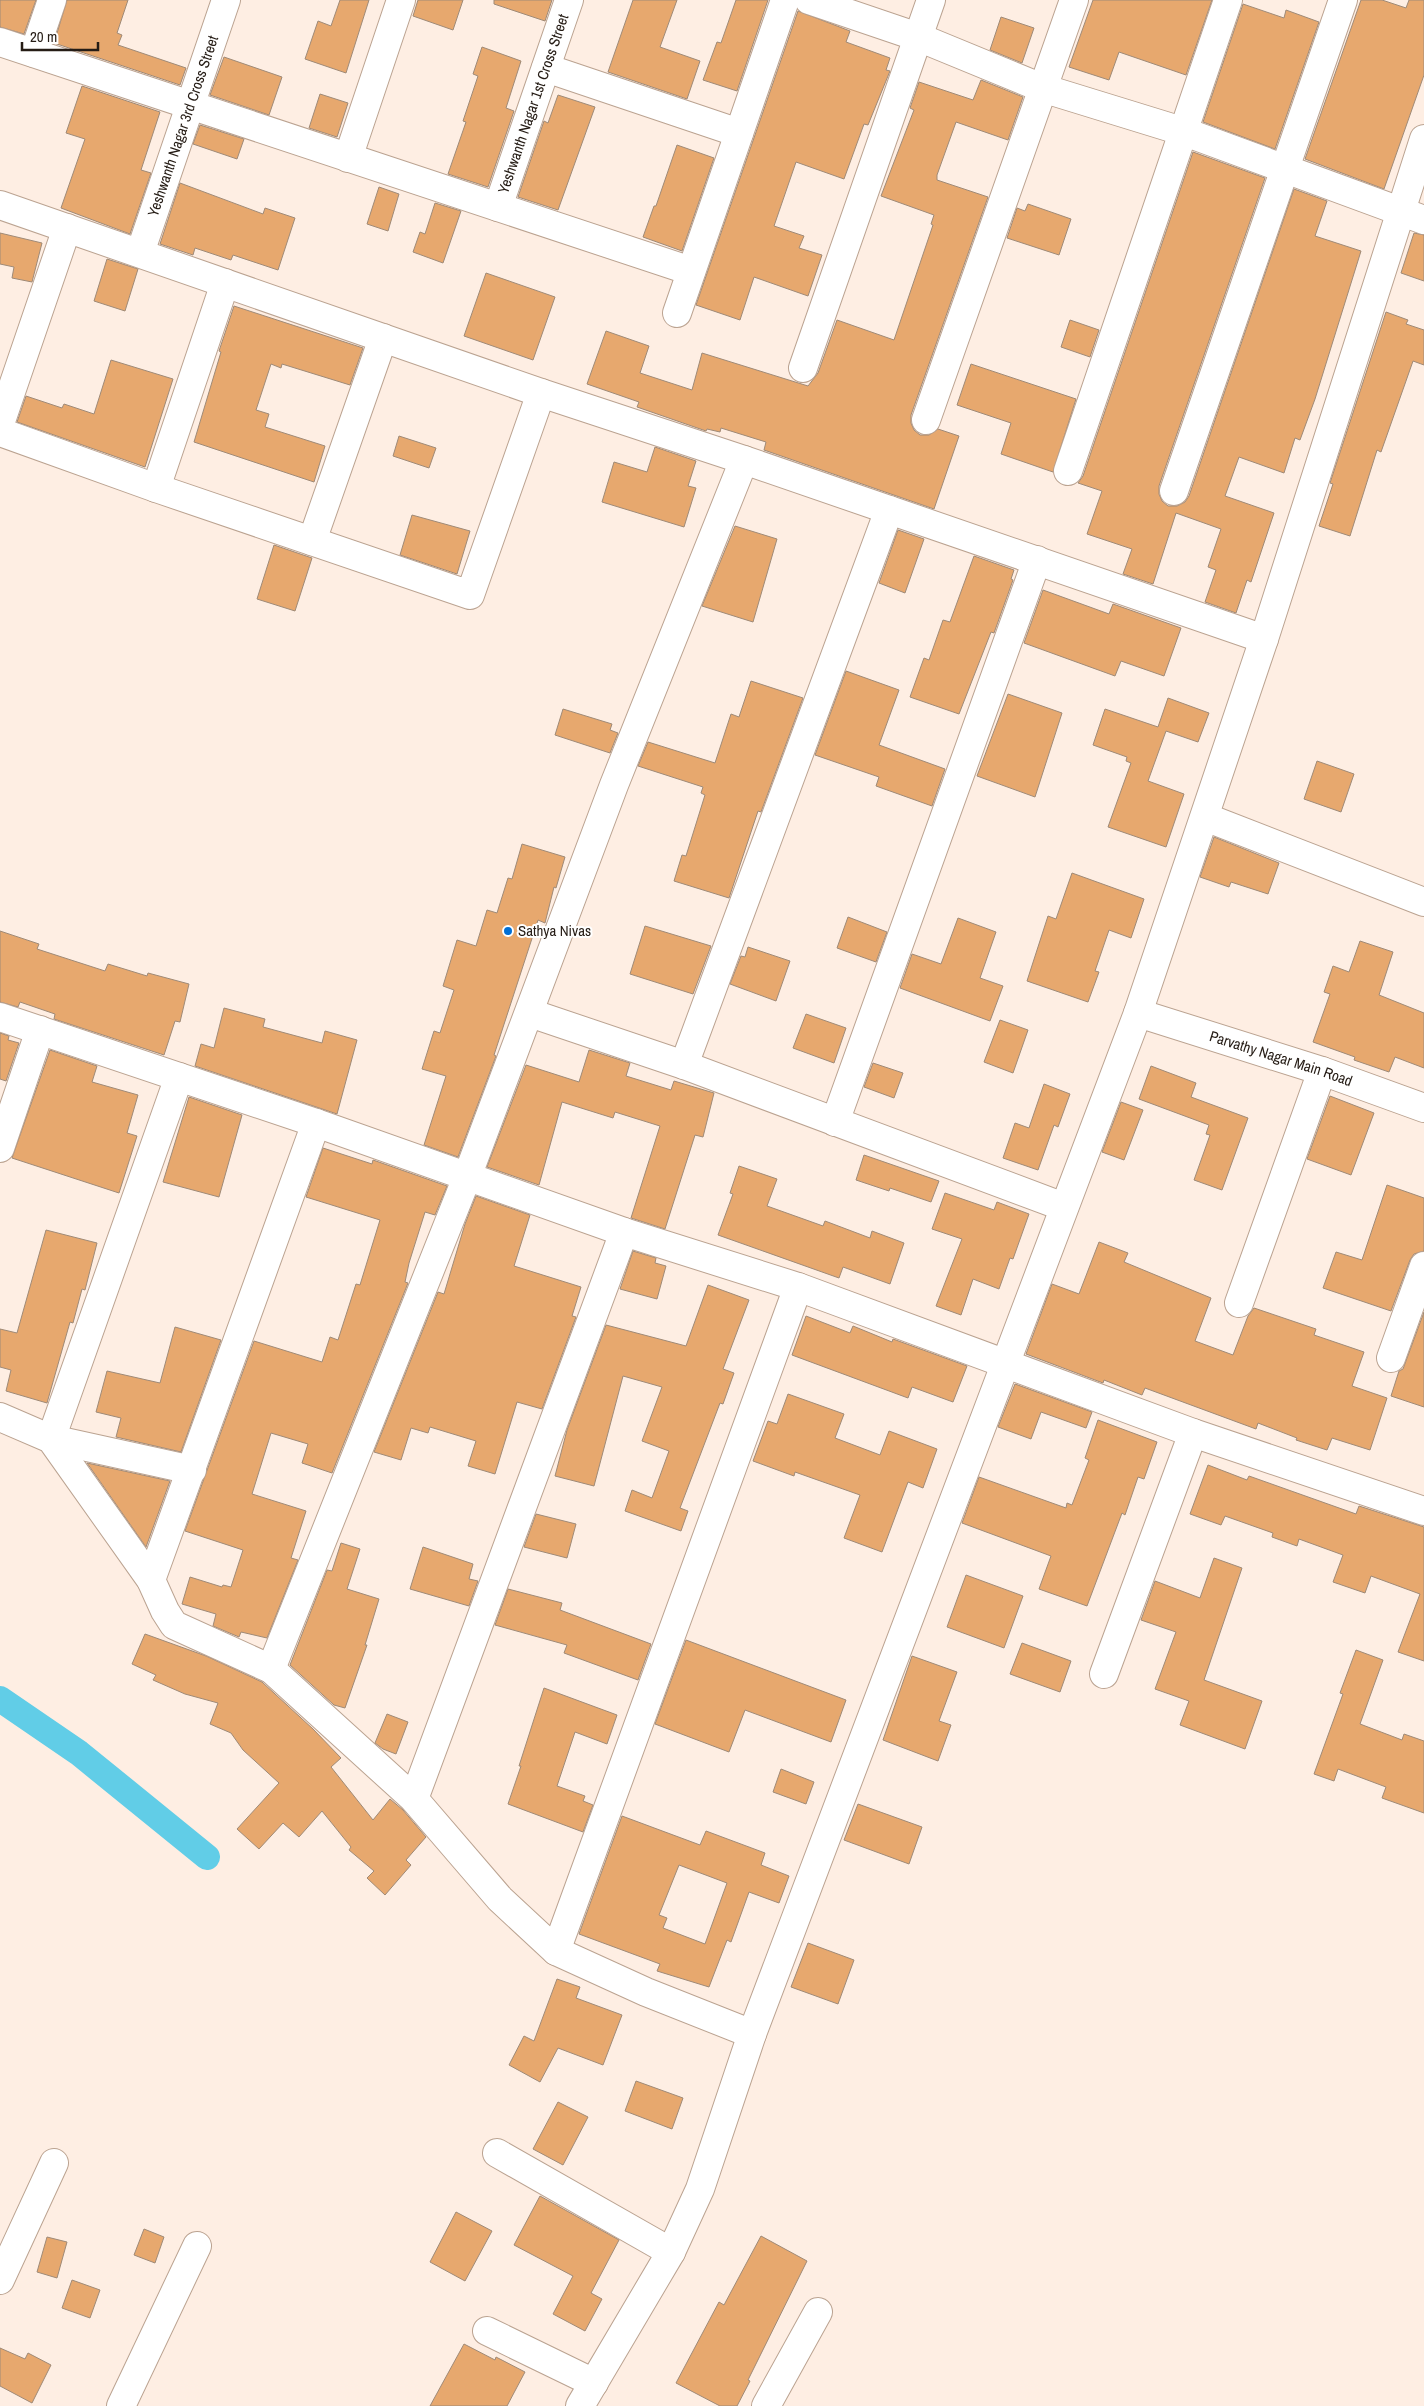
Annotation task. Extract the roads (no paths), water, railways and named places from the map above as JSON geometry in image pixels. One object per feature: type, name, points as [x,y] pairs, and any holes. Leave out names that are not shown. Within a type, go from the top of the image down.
[{"type":"street","points":[[34,53],[52,0]]},
{"type":"street","name":"Yeshwanth Nagar 3rd Cross Street","points":[[140,253],[226,0]]},
{"type":"street","points":[[348,158],[400,0]]},
{"type":"street","name":"Yeshwanth Nagar 1st Cross Street","points":[[498,207],[569,0]]},
{"type":"street","points":[[677,313],[786,0]]},
{"type":"street","points":[[809,0],[918,37],[1042,88],[1185,132],[1412,216]]},
{"type":"street","points":[[803,368],[931,0]]},
{"type":"street","points":[[926,420],[1074,0]]},
{"type":"street","points":[[1068,471],[1185,132],[1228,0]]},
{"type":"street","points":[[1174,491],[1343,0]]},
{"type":"street","points":[[0,42],[691,272]]},
{"type":"street","points":[[546,68],[739,132]]},
{"type":"street","points":[[580,2406],[671,2252],[700,2189],[752,2034],[1138,1013],[1264,639],[1412,216],[1424,139]]},
{"type":"street","points":[[0,205],[541,393],[744,460],[1264,639]]},
{"type":"street","points":[[0,424],[68,228]]},
{"type":"street","points":[[156,488],[225,283]]},
{"type":"street","points":[[312,541],[383,338]]},
{"type":"street","points":[[0,432],[156,488],[470,595],[541,393]]},
{"type":"street","points":[[270,1669],[467,1177],[614,785],[744,460]]},
{"type":"street","points":[[684,1065],[889,510]]},
{"type":"street","points":[[835,1122],[1037,560]]},
{"type":"street","points":[[1204,817],[1424,902]]},
{"type":"street","points":[[530,1012],[684,1065],[1064,1207]]},
{"type":"street","name":"Parvathy Nagar Main Road","points":[[1138,1013],[1322,1071],[1424,1108]]},
{"type":"street","points":[[0,1017],[316,1123],[624,1232],[798,1287],[1192,1433],[1424,1511]]},
{"type":"street","points":[[0,1148],[40,1030]]},
{"type":"street","points":[[1239,1303],[1322,1071]]},
{"type":"street","points":[[50,1439],[179,1077]]},
{"type":"street","points":[[151,1580],[316,1123]]},
{"type":"street","points":[[414,1799],[624,1232]]},
{"type":"street","points":[[1391,1358],[1424,1266]]},
{"type":"street","points":[[556,1951],[798,1287]]},
{"type":"street","points":[[0,1417],[50,1439],[192,1470]]},
{"type":"street","points":[[1104,1674],[1192,1433]]},
{"type":"street","points":[[50,1439],[151,1580],[165,1611],[174,1625],[270,1669],[414,1799],[500,1899],[556,1951],[646,1992],[752,2034]]},
{"type":"street","points":[[497,2153],[671,2252]]},
{"type":"street","points":[[0,2280],[8,2243],[54,2163]]},
{"type":"street","points":[[121,2406],[197,2246]]},
{"type":"street","points":[[766,2406],[818,2312]]},
{"type":"street","points":[[487,2331],[594,2383]]},
{"type":"waterway","points":[[0,1699],[79,1753],[207,1857]]},
{"type":"place","name":"Sathya Nivas","points":[[508,931]]}]
